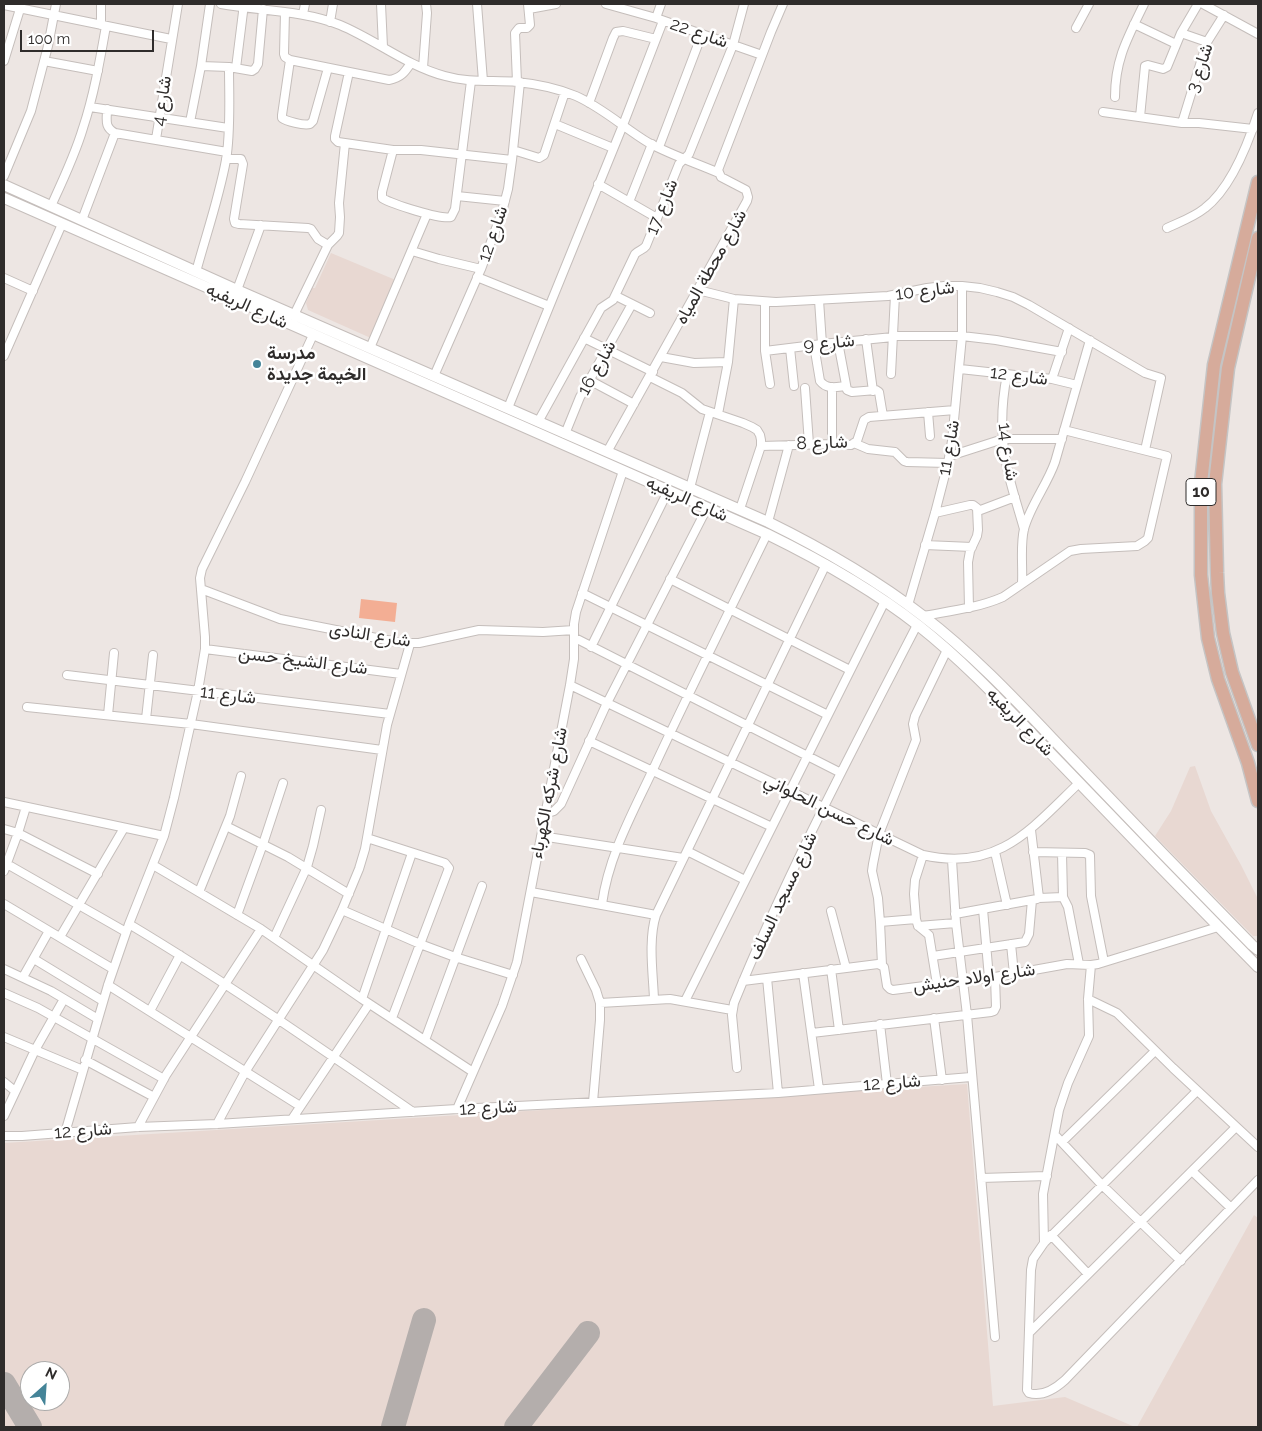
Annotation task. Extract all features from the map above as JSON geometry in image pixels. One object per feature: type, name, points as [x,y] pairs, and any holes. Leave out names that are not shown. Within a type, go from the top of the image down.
[{"type":"main road","name":"10","points":[[1258,182],[1214,365],[1201,483],[1201,575],[1208,638],[1218,679],[1248,764],[1258,800]]},
{"type":"main road","name":"10","points":[[1258,238],[1228,368],[1216,484],[1217,573],[1223,633],[1232,672],[1258,745]]},
{"type":"street","points":[[4,176],[31,110],[56,4]]},
{"type":"street","points":[[51,206],[74,154],[90,107],[98,71],[103,26],[102,4]]},
{"type":"street","name":"شارع 4","points":[[156,139],[178,4]]},
{"type":"street","points":[[190,122],[210,4]]},
{"type":"street","name":"شارع محطة المياه","points":[[221,4],[244,5],[303,14],[330,22],[352,31],[411,63],[443,76],[471,81],[518,82],[565,92],[589,103],[655,146],[719,173],[724,179],[746,190],[748,197],[607,452]]},
{"type":"street","points":[[303,14],[305,4]]},
{"type":"street","points":[[330,22],[333,4]]},
{"type":"street","points":[[381,4],[383,47]]},
{"type":"street","points":[[422,68],[429,4]]},
{"type":"street","points":[[477,4],[483,81]]},
{"type":"street","points":[[529,6],[556,4]]},
{"type":"street","name":"شارع 22","points":[[606,4],[627,7],[762,55]]},
{"type":"street","points":[[508,408],[656,39],[660,20],[660,4]]},
{"type":"street","name":"شارع 17","points":[[538,422],[601,308],[616,296],[636,254],[646,246],[679,164],[689,154],[733,45],[744,4]]},
{"type":"street","points":[[719,173],[719,167],[783,4]]},
{"type":"street","points":[[1076,28],[1089,4]]},
{"type":"street","points":[[1115,96],[1120,55],[1144,4]]},
{"type":"street","points":[[1140,117],[1144,68],[1147,65],[1161,69],[1167,67],[1180,33],[1198,4]]},
{"type":"street","points":[[1203,4],[1258,34]]},
{"type":"street","points":[[4,5],[171,39]]},
{"type":"street","points":[[200,277],[226,155],[233,68],[244,5]]},
{"type":"street","name":"شارع 12","points":[[434,376],[481,269],[505,202],[512,160],[518,82],[515,33],[519,28],[527,28],[530,25],[529,6]]},
{"type":"street","points":[[4,61],[20,8]]},
{"type":"street","points":[[201,66],[255,70],[257,67],[263,9]]},
{"type":"street","points":[[285,12],[284,54],[290,60],[383,79],[394,79],[403,75],[411,63]]},
{"type":"street","name":"شارع 3","points":[[1182,123],[1207,42],[1224,15]]},
{"type":"street","points":[[1134,24],[1176,44]]},
{"type":"street","points":[[589,103],[616,32],[623,31],[656,39]]},
{"type":"street","points":[[1180,33],[1207,42]]},
{"type":"street","points":[[629,202],[655,146],[702,34]]},
{"type":"street","points":[[290,60],[282,115],[282,118],[286,120],[306,124],[310,124],[313,121],[328,68]]},
{"type":"street","points":[[44,61],[98,71]]},
{"type":"street","points":[[349,72],[335,136],[336,141],[393,150],[422,150],[512,160]]},
{"type":"street","points":[[393,150],[382,198],[427,214],[446,218],[451,217],[455,209],[457,196],[471,81]]},
{"type":"street","points":[[513,150],[542,157],[565,92]]},
{"type":"street","points":[[90,107],[228,128]]},
{"type":"street","points":[[107,109],[107,124],[115,133],[156,139],[241,159],[243,164],[234,223],[308,228],[328,245]]},
{"type":"street","points":[[1103,112],[1182,123],[1253,129]]},
{"type":"street","points":[[1167,228],[1196,215],[1218,197],[1232,174],[1253,129],[1258,113]]},
{"type":"street","points":[[555,124],[613,148]]},
{"type":"street","points":[[82,220],[115,133]]},
{"type":"street","points":[[294,315],[328,245],[339,233],[339,202],[345,143]]},
{"type":"street","points":[[598,184],[657,218]]},
{"type":"street","name":"شارع الريفيه","points":[[4,185],[200,277],[313,335],[767,534],[826,564],[885,601],[947,650],[998,699],[1258,967]]},
{"type":"street","points":[[457,196],[505,202]]},
{"type":"street","name":"شارع الريفيه","points":[[4,198],[62,224],[237,290],[740,509],[805,540],[847,564],[882,586],[955,642],[1006,691],[1252,946],[1258,950]]},
{"type":"street","points":[[370,348],[427,214]]},
{"type":"street","points":[[4,356],[62,224]]},
{"type":"street","points":[[237,290],[262,226]]},
{"type":"street","points":[[412,251],[481,269]]},
{"type":"street","points":[[477,277],[549,306]]},
{"type":"street","points":[[4,278],[33,291]]},
{"type":"street","name":"شارع 10","points":[[698,290],[734,299],[765,302],[895,295],[927,288],[962,286],[980,288],[1013,297],[1145,373],[1161,378],[1145,450]]},
{"type":"street","name":"شارع 11","points":[[908,605],[949,460],[960,370],[962,286]]},
{"type":"street","points":[[891,374],[895,295]]},
{"type":"street","points":[[616,296],[650,314]]},
{"type":"street","points":[[690,488],[728,362],[734,299]]},
{"type":"street","points":[[819,300],[818,344],[820,381],[825,386],[832,388],[846,386]]},
{"type":"street","points":[[765,302],[765,351],[770,384]]},
{"type":"street","name":"شارع 16","points":[[565,434],[589,380],[632,304]]},
{"type":"street","points":[[1052,379],[1069,328]]},
{"type":"street","points":[[65,1133],[113,969],[164,836],[191,724],[205,648],[200,578],[202,570],[242,490],[313,335]]},
{"type":"street","name":"شارع 9","points":[[765,351],[866,339],[962,336],[1062,352]]},
{"type":"street","points":[[584,338],[651,374],[682,393],[694,404],[714,413],[743,422],[757,430],[761,446],[740,509]]},
{"type":"street","points":[[866,339],[873,390]]},
{"type":"street","points":[[1022,583],[1024,529],[1051,474],[1090,340]]},
{"type":"street","points":[[838,342],[847,390],[852,392],[873,390],[880,393],[883,416]]},
{"type":"street","points":[[790,348],[794,386]]},
{"type":"street","points":[[660,357],[694,363],[728,362]]},
{"type":"street","name":"شارع 12","points":[[960,370],[1052,379],[1077,385]]},
{"type":"street","name":"شارع 14","points":[[1007,374],[1003,406],[1003,439],[1024,529]]},
{"type":"street","points":[[589,380],[634,404]]},
{"type":"street","points":[[805,388],[809,444]]},
{"type":"street","points":[[832,388],[832,444]]},
{"type":"street","name":"شارع 8","points":[[761,446],[854,444],[858,438],[862,423],[866,418],[956,410]]},
{"type":"street","points":[[928,412],[930,436]]},
{"type":"street","points":[[854,444],[868,450],[895,452],[907,462],[949,460],[1003,439],[1063,435],[1145,450],[1167,456],[1150,533],[1145,542],[1137,546],[1070,551],[992,602],[923,616]]},
{"type":"street","points":[[768,522],[789,445]]},
{"type":"street","points":[[620,470],[623,459]]},
{"type":"street","name":"شارع شركه الكهرباء","points":[[457,1109],[502,1006],[520,948],[570,685],[574,659],[575,618],[620,470]]},
{"type":"street","points":[[591,647],[668,491]]},
{"type":"street","points":[[978,511],[1015,497]]},
{"type":"street","points":[[935,513],[970,505],[975,506],[978,511],[978,530],[968,562],[969,608]]},
{"type":"street","points":[[545,814],[554,811],[561,804],[607,703],[707,508]]},
{"type":"street","points":[[602,904],[607,876],[616,848],[767,534]]},
{"type":"street","points":[[925,545],[972,547]]},
{"type":"street","points":[[654,999],[652,939],[656,915],[826,564]]},
{"type":"street","points":[[670,579],[850,670]]},
{"type":"street","name":"شارع النادى","points":[[201,589],[280,619],[410,644],[479,630],[574,634]]},
{"type":"street","points":[[582,593],[828,715]]},
{"type":"street","points":[[685,1001],[885,601]]},
{"type":"street","name":"شارع مسجد السلف","points":[[737,1068],[732,1010],[743,981],[773,913],[841,773],[917,625]]},
{"type":"street","points":[[574,634],[591,647],[841,773]]},
{"type":"street","points":[[217,1124],[245,1072],[314,965],[349,894],[359,869],[367,838],[382,750],[410,644]]},
{"type":"street","name":"شارع الشيخ حسن","points":[[205,648],[401,674]]},
{"type":"street","points":[[743,981],[878,964],[882,966],[878,898],[872,871],[876,844],[916,740],[913,724],[915,716],[947,650]]},
{"type":"street","points":[[108,715],[114,653]]},
{"type":"street","points":[[146,719],[153,655]]},
{"type":"street","name":"شارع 11","points":[[67,675],[390,714]]},
{"type":"street","name":"شارع حسن الحلواني","points":[[570,685],[923,855],[937,858],[952,860],[974,858],[1008,846],[1030,830],[1079,783]]},
{"type":"street","points":[[998,699],[1006,691]]},
{"type":"street","points":[[27,707],[191,724],[382,750]]},
{"type":"street","points":[[589,741],[772,827]]},
{"type":"street","points":[[199,892],[226,826],[241,776]]},
{"type":"street","points":[[237,915],[264,844],[282,783]]},
{"type":"street","points":[[4,802],[164,836]]},
{"type":"street","points":[[26,807],[6,862],[126,932]]},
{"type":"street","points":[[274,938],[307,867],[321,810]]},
{"type":"street","points":[[226,826],[307,867],[349,894]]},
{"type":"street","points":[[60,937],[80,906],[124,828]]},
{"type":"street","points":[[4,829],[18,833],[98,874]]},
{"type":"street","points":[[933,956],[1025,942],[1028,938],[1035,899],[1030,830]]},
{"type":"street","points":[[541,836],[616,848],[685,854],[745,880]]},
{"type":"street","points":[[367,838],[445,863],[449,868],[392,1018]]},
{"type":"street","points":[[995,852],[1007,904]]},
{"type":"street","points":[[1033,852],[1085,853],[1090,856],[1091,896],[1104,962]]},
{"type":"street","points":[[362,999],[412,853]]},
{"type":"street","points":[[1062,853],[1063,897],[1068,907],[1079,964]]},
{"type":"street","points":[[923,855],[914,886],[917,922],[929,935],[937,984]]},
{"type":"street","points":[[952,860],[955,914],[967,1015],[995,1337]]},
{"type":"street","points":[[153,865],[274,938],[473,1072]]},
{"type":"street","points":[[425,1040],[482,886]]},
{"type":"street","points":[[531,892],[656,915]]},
{"type":"street","points":[[955,914],[1035,899],[1063,897]]},
{"type":"street","points":[[4,904],[113,969]]},
{"type":"street","points":[[812,1033],[991,1012],[996,1009],[983,909]]},
{"type":"street","points":[[342,910],[420,944],[513,975]]},
{"type":"street","points":[[831,910],[846,968]]},
{"type":"street","points":[[880,922],[956,923]]},
{"type":"street","points":[[129,924],[225,984],[413,1112]]},
{"type":"street","name":"شارع اولاد حنيش","points":[[882,966],[885,970],[887,986],[890,989],[963,982],[1067,964],[1091,965],[1218,927]]},
{"type":"street","points":[[138,1127],[164,1079],[261,930]]},
{"type":"street","points":[[22,978],[49,931]]},
{"type":"street","points":[[1011,944],[1014,974]]},
{"type":"street","points":[[150,1011],[180,955]]},
{"type":"street","points":[[34,958],[103,1001]]},
{"type":"street","points":[[581,959],[600,1003],[594,1102]]},
{"type":"street","points":[[1044,1242],[1042,1201],[1063,1096],[1089,1036],[1088,999],[1091,965]]},
{"type":"street","points":[[4,969],[64,999],[98,1019]]},
{"type":"street","points":[[831,970],[839,1030]]},
{"type":"street","points":[[803,973],[819,1089]]},
{"type":"street","points":[[767,978],[778,1093]]},
{"type":"street","points":[[108,984],[300,1106]]},
{"type":"street","points":[[4,993],[32,1004],[164,1079]]},
{"type":"street","points":[[4,1116],[36,1050],[64,999]]},
{"type":"street","points":[[600,1003],[670,999],[732,1010]]},
{"type":"street","points":[[1088,999],[1117,1014],[1258,1147]]},
{"type":"street","points":[[292,1119],[370,1004]]},
{"type":"street","points":[[934,1018],[942,1080]]},
{"type":"street","points":[[880,1024],[887,1084]]},
{"type":"street","points":[[4,1037],[83,1070]]},
{"type":"street","points":[[1062,1142],[1155,1051]]},
{"type":"street","points":[[85,1060],[154,1097]]},
{"type":"street","name":"شارع 12","points":[[4,1136],[457,1109],[778,1093],[971,1077]]},
{"type":"street","points":[[4,1082],[15,1091]]},
{"type":"street","points":[[1197,1091],[1044,1242],[1033,1259],[1031,1264],[1027,1390],[1029,1393],[1045,1393],[1065,1380],[1258,1180]]},
{"type":"street","points":[[1030,1332],[1236,1127]]},
{"type":"street","points":[[1055,1135],[1102,1185],[1180,1261]]},
{"type":"street","points":[[1192,1171],[1232,1208]]},
{"type":"street","points":[[981,1178],[1047,1176]]},
{"type":"street","points":[[1051,1235],[1088,1274]]},
{"type":"shaded area","points":[[331,253],[398,281],[373,339],[308,310],[306,303],[312,288],[315,288]]},
{"type":"shaded area","points":[[361,599],[397,603],[395,622],[359,618]]},
{"type":"shaded area","points":[[1195,766],[1211,811],[1258,899],[1258,936],[1253,936],[1155,836],[1171,811],[1190,767]]},
{"type":"shaded area","points":[[967,1084],[993,1406],[1065,1397],[1135,1427],[4,1427],[4,1143]]},
{"type":"shaded area","points":[[1254,1215],[1258,1218],[1258,1427],[1137,1427]]},
{"type":"taxiway","points":[[393,1427],[424,1320]]},
{"type":"taxiway","points":[[516,1427],[588,1333]]},
{"type":"taxiway","points":[[4,1384],[30,1427]]},
{"type":"place","name":"مدرسة الخيمة جديدة","points":[[257,364]]}]
